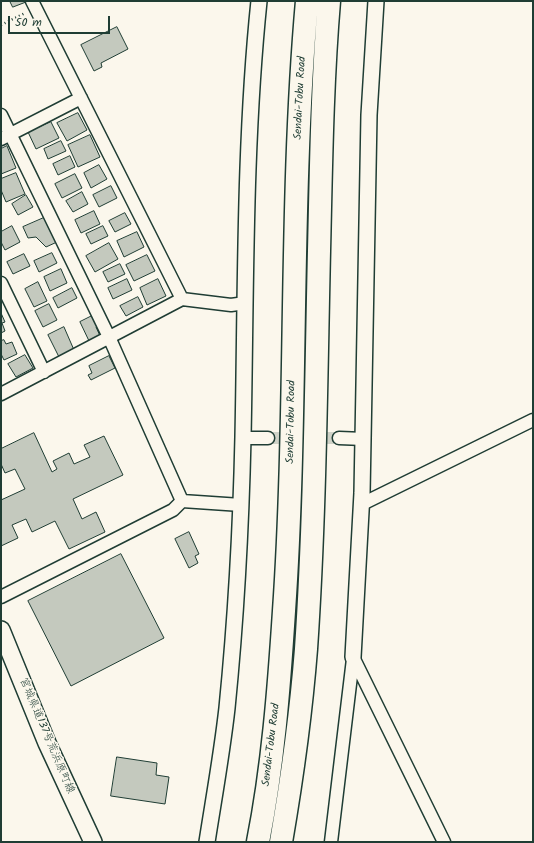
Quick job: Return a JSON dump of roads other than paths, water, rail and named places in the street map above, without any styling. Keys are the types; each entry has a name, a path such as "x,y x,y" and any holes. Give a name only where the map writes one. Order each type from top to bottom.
{"highway":[{"name":"Sendai-Tobu Road","path":"258,842 275,726 282,648 289,536 298,151 307,1"},
{"name":"Sendai-Tobu Road","path":"281,842 298,732 307,634 312,533 322,151 326,38 329,1"}],"main road":[{"name":"宮城県道137号荒浜原町線","path":"1,630 46,743 93,842"}],"street":[{"path":"207,842 218,777 227,708 241,505 248,164 253,60 259,1"},
{"path":"331,842 353,657 362,504 369,115 376,1"},
{"path":"34,4 182,299"},
{"path":"6,136 81,98"},
{"path":"1,115 6,136 109,337 182,501"},
{"path":"1,283 44,372"},
{"path":"1,394 182,299 231,305 245,304"},
{"path":"362,504 533,420"},
{"path":"243,438 268,438"},
{"path":"339,438 364,439"},
{"path":"1,597 173,510 182,501 241,505"},
{"path":"353,657 444,842"}],"tunnel":[{"path":"268,438 339,438"}]}
